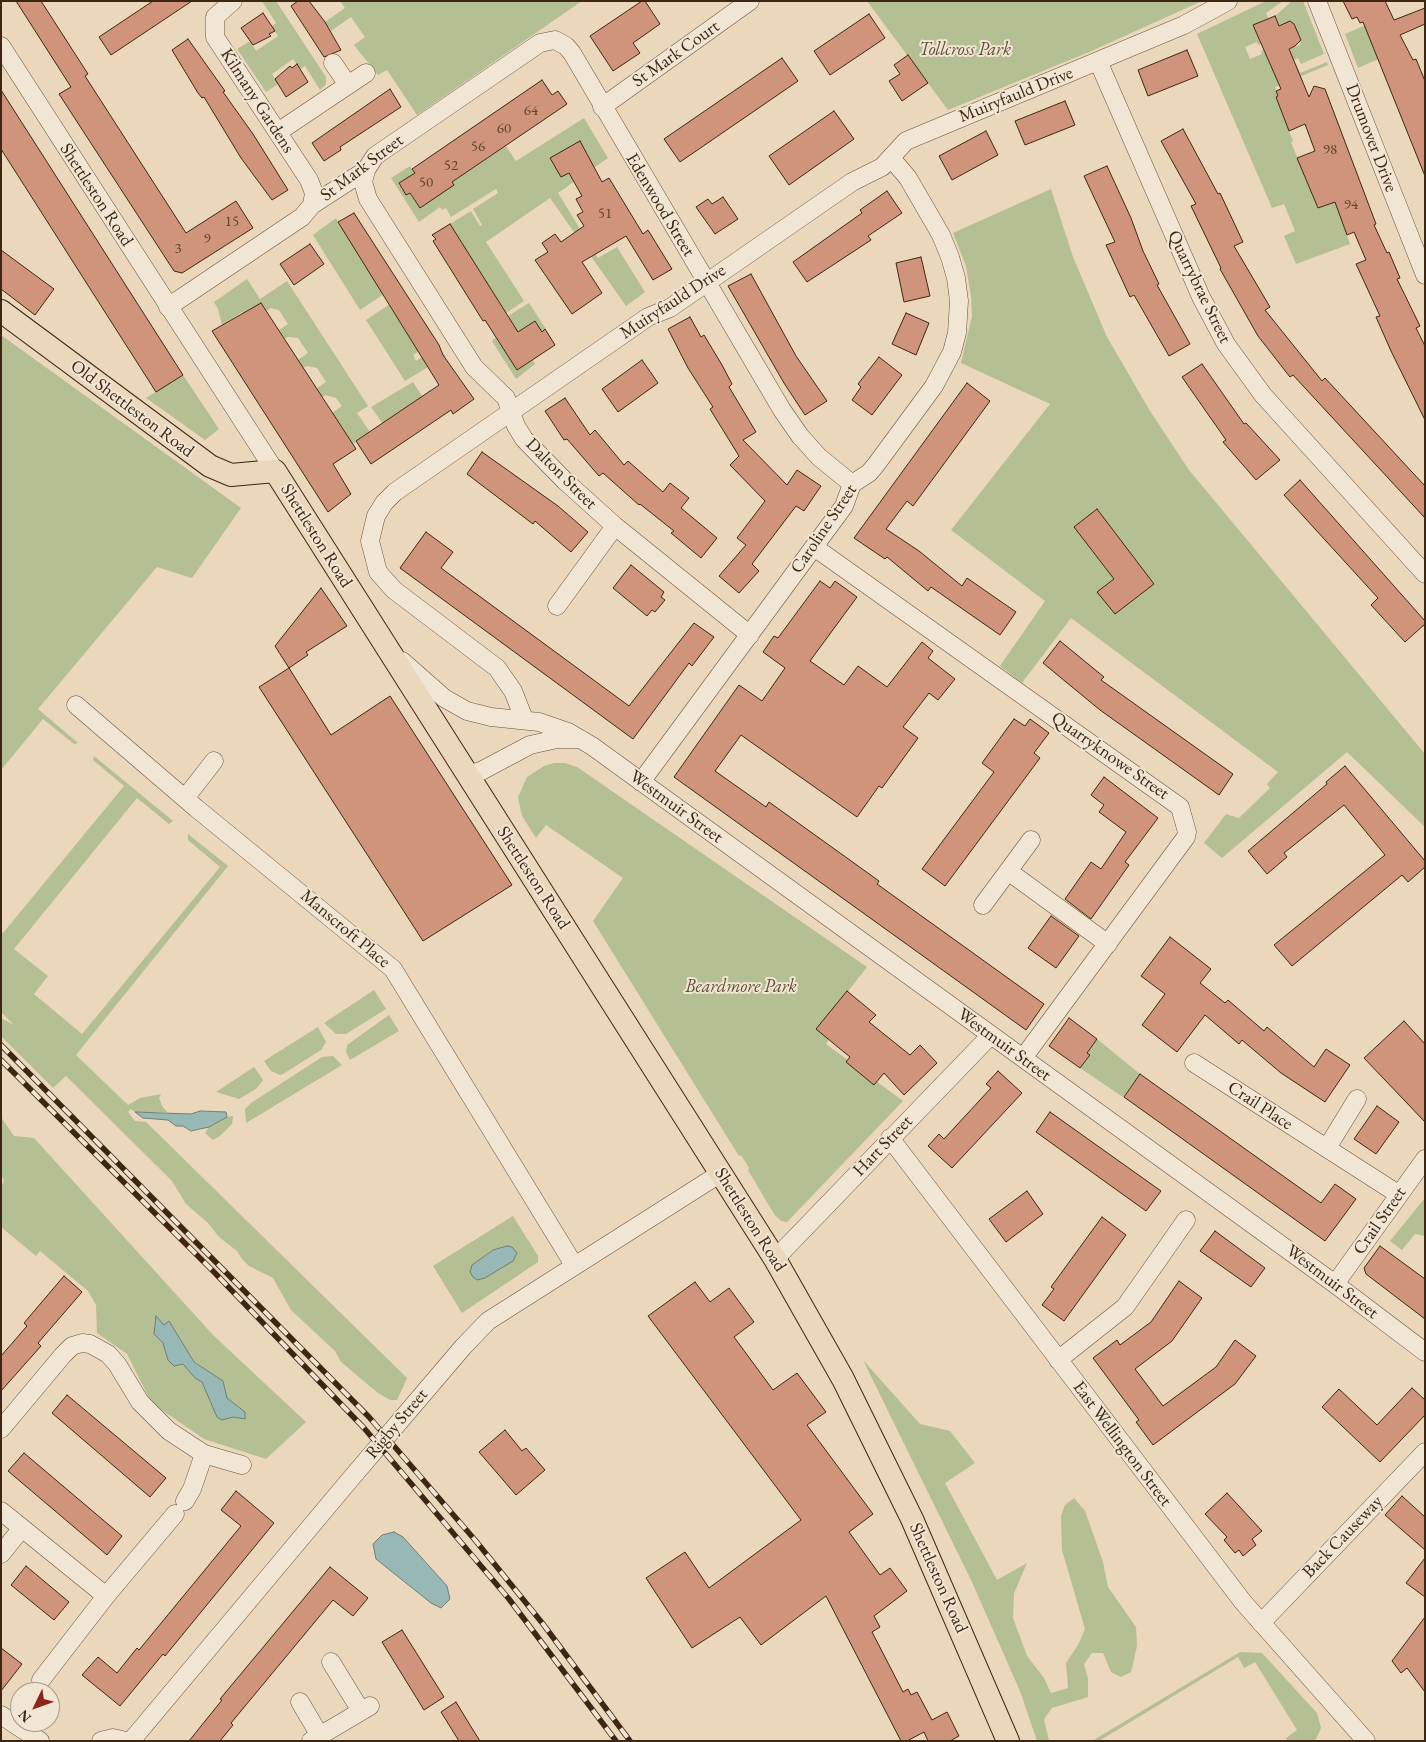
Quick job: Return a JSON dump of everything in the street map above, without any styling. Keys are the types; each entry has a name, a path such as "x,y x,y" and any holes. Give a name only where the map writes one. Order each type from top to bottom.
{"main road":[{"name":"Old Shettleston Road","path":"1,311 210,466 231,475 275,471"},
{"name":"Shettleston Road","path":"275,471 775,1259 843,1379 908,1511 1008,1741"}],"street":[{"name":"Kilmany Gardens","path":"233,1 215,17 215,37 309,180 314,193 312,205"},
{"name":"St Mark Court","path":"602,107 750,1"},
{"name":"Muiryfauld Drive","path":"524,719 514,691 497,668 384,582 374,563 370,542 376,516 384,503 395,492 648,317 664,311 688,296 705,282 852,182 882,167 906,141 1184,25 1228,1"},
{"name":"Drumover Drive","path":"1317,1 1425,275"},
{"name":"St Mark Street","path":"168,308 302,217 312,205 366,170 375,156 540,43 549,40 560,42"},
{"name":"Edenwood Street","path":"560,42 572,53 705,282 800,436 819,457 852,484"},
{"name":"Shettleston Road","path":"4,55 275,471"},
{"name":"Quarrybrae Street","path":"1098,61 1201,297 1226,344 1263,395 1425,574"},
{"path":"333,62 348,85"},
{"path":"278,132 366,74"},
{"name":"Caroline Street","path":"641,782 844,506 852,484 869,473 875,466 934,386 952,352 959,318 956,278 950,257 941,235 908,178 891,158"},
{"name":"Dalton Street","path":"366,170 364,182 368,200 474,367 502,393 512,412 516,426 524,439 615,526 750,635"},
{"path":"557,606 615,526"},
{"name":"Quarryknowe Street","path":"814,547 1180,807 1187,832 1186,837 1023,1058"},
{"name":"Westmuir Street","path":"385,645 417,675 455,706 481,715 524,719 556,727 582,740 1336,1284 1425,1352"},
{"name":"Manscroft Place","path":"76,706 186,797 196,808 392,969 574,1266"},
{"path":"467,775 481,771 530,745 544,741 582,740"},
{"path":"186,797 214,761"},
{"path":"983,905 1031,840"},
{"path":"1008,871 1108,944"},
{"name":"Hart Street","path":"775,1259 991,1035"},
{"name":"Crail Place","path":"1194,1063 1398,1194"},
{"path":"1327,1148 1357,1099"},
{"name":"East Wellington Street","path":"890,1138 1261,1623 1366,1741"},
{"name":"Crail Street","path":"1336,1284 1398,1194 1425,1159"},
{"name":"Rigby Street","path":"131,1741 474,1334 500,1312 721,1173"},
{"path":"1058,1360 1125,1307 1186,1220"},
{"path":"1,1429 63,1355 72,1346 82,1342 90,1344 108,1354 117,1364 140,1402 169,1431 204,1454 242,1465"},
{"name":"Back Causeway","path":"1261,1623 1425,1452"},
{"path":"41,1680 106,1596 180,1508 192,1489 204,1454"},
{"path":"1,1511 106,1596"},
{"path":"1,1554 22,1528"},
{"path":"300,1702 316,1738 365,1709 331,1662"},
{"path":"1,1715 40,1741"},
{"path":"102,1741 113,1738 126,1741"}],"green space":[{"path":"262,1 276,1 326,77 326,84 320,90 305,66 300,69 293,59 272,74 278,84 266,92 237,49 250,41 256,51 278,36 272,26 276,23"},
{"path":"340,1 582,1 417,115 387,70 378,75 354,45 365,37 351,17 331,31 325,22 345,8"},
{"name":"Tollcross Park","path":"867,1 1202,1 1089,52 948,110"},
{"path":"1266,1 1283,1 1266,13 1268,18 1254,25 1261,44 1258,45 1257,42 1245,47 1250,59 1262,54 1261,51 1264,50 1287,68 1296,64 1300,73 1327,62 1328,65 1275,87 1278,96 1276,97 1293,141 1291,142 1318,208 1335,202 1350,244 1296,264 1284,236 1295,231 1284,204 1272,208 1197,34"},
{"path":"1292,1 1303,1 1324,54 1301,64 1298,58 1294,60 1289,49 1300,45 1301,40 1299,34 1295,34 1294,24 1290,21 1279,26 1275,16"},
{"path":"1386,3 1402,38 1391,43 1395,51 1406,47 1358,68 1345,34 1375,21"},
{"path":"584,118 608,158 558,193 598,258 617,247 645,292 626,306 550,198 486,242 524,301 506,313 450,224 471,211 480,226 482,225 473,209 498,193 496,189 451,217 446,208 442,210 440,207 419,222 391,178 410,166 415,173 399,184 406,195 409,193 420,208 452,182 506,146 516,161"},
{"path":"1051,189 1073,257 1107,337 1150,411 1189,470 1425,754 1425,827 1347,752 1222,858 1204,843 1226,814 1239,818 1270,788 1267,784 1278,772 1071,618 1022,683 1000,666 1045,601 951,530 1050,404 961,363 972,316 971,296 966,266 953,233"},
{"path":"336,218 361,258 390,290 360,310 313,235"},
{"path":"247,279 260,299 287,281 368,406 357,413 370,432 353,444 332,413 342,406 336,398 325,395 322,398 316,389 326,382 317,368 307,366 303,368 298,360 308,353 298,338 288,337 284,339 279,330 288,324 279,310 271,308 266,311 267,362 242,312 222,325 214,302"},
{"path":"396,300 398,302 390,307 407,333 425,322 428,327 418,352 413,355 416,361 422,357 427,365 444,354 446,356 405,381 366,320"},
{"path":"529,303 546,329 542,332 535,321 500,343 517,370 533,360 535,364 516,379 492,341 496,337 490,327"},
{"path":"1,335 241,508 192,578 157,567 38,709 78,743 74,744 43,719 1,770"},
{"path":"183,375 219,429 205,440 146,398"},
{"path":"413,382 422,396 383,424 371,407"},
{"path":"94,756 173,821 169,824 137,798 14,949 48,976 34,994 82,1034 220,867 188,840 188,834 228,866 76,1055 128,1105 140,1098 161,1094 159,1098 167,1112 135,1112 131,1109 128,1112 135,1121 146,1122 407,1378 397,1400 390,1400 378,1393 341,1362 335,1351 291,1310 273,1278 249,1266 237,1251 219,1237 208,1223 186,1204 172,1181 66,1076 53,1088 1,1036 1,1018 14,1025 1,1012 1,931 3,933 124,786 93,760"},
{"name":"Beardmore Park","path":"554,763 565,763 577,767 867,967 818,1030 829,1039 826,1044 903,1101 787,1222 781,1221 774,1214 741,1155 739,1156 593,921 623,878 546,825 536,838 522,816 518,797 527,777 544,766"},
{"path":"374,990 386,1009 346,1034 336,1034 324,1023"},
{"path":"389,1015 399,1031 350,1060 346,1052 347,1045"},
{"path":"318,1027 326,1042 321,1050 283,1074 280,1075 271,1071 264,1061"},
{"path":"1097,1039 1140,1074 1123,1097 1080,1068 1089,1056 1087,1053"},
{"path":"333,1056 342,1065 246,1123 245,1109 251,1103 322,1057"},
{"path":"254,1067 263,1080 256,1089 239,1099 216,1092"},
{"path":"233,1116 232,1124 220,1136 213,1140 205,1133 209,1127 227,1117"},
{"path":"1,1117 14,1136 34,1138 213,1335 306,1422 266,1459 204,1439 156,1406 148,1396 127,1354 97,1333 96,1305 88,1291 40,1251 36,1256 1,1227 1,1187 4,1181 1,1173"},
{"path":"1425,1198 1425,1236 1415,1234 1402,1250 1390,1241"},
{"path":"513,1216 538,1256 538,1262 462,1313 433,1266"},
{"path":"863,1360 920,1424 950,1431 975,1463 945,1483 997,1580 1027,1563 1014,1593 1013,1618 1027,1656 1044,1678 1051,1693 1068,1688 1066,1663 1078,1645 1085,1629 1062,1550 1061,1516 1065,1505 1074,1498 1085,1511 1103,1562 1108,1587 1136,1627 1137,1646 1131,1672 1121,1677 1111,1672 1103,1653 1092,1653 1084,1664 1088,1679 1088,1697 1052,1708 1044,1719 1049,1741 1037,1741 1020,1691 971,1580"},
{"path":"1240,1652 1262,1653 1317,1713 1321,1728 1315,1741 1288,1741 1286,1738 1297,1730 1255,1662 1244,1668 1238,1657 1099,1741 1092,1741"}],"water":[{"path":"200,1111 226,1112 227,1117 209,1127 191,1131 183,1126 176,1126 168,1120 143,1118 135,1112 191,1114"},
{"path":"507,1246 512,1247 517,1253 513,1261 485,1278 477,1280 473,1277 470,1272 472,1265 493,1250"},
{"path":"156,1316 164,1325 169,1321 194,1362 223,1381 227,1398 245,1412 245,1419 233,1417 222,1420 217,1417 202,1382 195,1378 183,1364 174,1366 168,1360 163,1343 154,1334"},
{"path":"394,1532 403,1537 447,1586 450,1599 441,1608 431,1603 376,1559 373,1544 382,1535"}],"building":[{"path":"16,1 41,1 88,74 85,76 186,233 236,201 253,228 182,273 174,271 59,94 71,87"},
{"path":"153,1 192,1 111,55 99,37"},
{"path":"298,1 309,1 325,22 341,50 324,57 291,6"},
{"path":"642,1 645,1 660,24 633,43 640,53 613,71 590,36"},
{"path":"1343,1 1385,1 1394,20 1425,8 1425,24 1400,35 1413,60 1416,59 1425,81 1425,176 1363,22 1360,23 1357,17 1352,19"},
{"path":"263,13 275,31 269,34 271,36 253,45 241,28"},
{"path":"869,14 885,38 830,75 814,51"},
{"path":"1275,16 1279,26 1290,21 1294,24 1301,40 1289,49 1309,97 1314,86 1325,89 1376,224 1374,225 1387,253 1389,252 1400,278 1397,279 1420,326 1416,328 1425,346 1425,420 1376,317 1380,316 1356,264 1366,260 1354,232 1347,235 1335,202 1318,208 1297,158 1315,151 1305,124 1289,131 1276,97 1278,96 1276,91 1281,89 1253,25"},
{"path":"188,39 225,91 223,92 253,134 288,190 272,200 241,158 204,97 202,98 198,93 172,50"},
{"path":"1187,50 1198,76 1148,96 1138,70"},
{"path":"908,55 928,83 902,101 889,81 900,74 894,65"},
{"path":"782,58 798,81 680,162 664,139"},
{"path":"297,64 308,82 286,97 275,79 290,66 292,68"},
{"path":"542,80 552,95 558,91 567,104 452,182 454,185 420,208 410,193 406,195 399,183 415,173 412,169"},
{"path":"390,89 401,107 340,147 341,150 324,161 312,143"},
{"path":"1,90 183,375 156,392 1,149"},
{"path":"1065,101 1075,125 1025,145 1015,121"},
{"path":"834,111 854,139 789,185 769,156"},
{"path":"1183,129 1218,194 1220,193 1243,242 1234,246 1270,307 1265,310 1322,381 1325,378 1425,486 1425,518 1293,375 1290,377 1258,336 1220,269 1191,206 1196,204 1161,141"},
{"path":"986,131 998,155 952,180 939,156"},
{"path":"580,141 602,182 609,178 643,234 648,230 672,269 653,280 626,236 582,262 602,293 572,314 535,260 548,252 542,243 555,234 561,242 584,226 577,215 583,212 576,199 582,196 569,173 561,177 550,158"},
{"path":"1107,166 1159,284 1157,285 1190,344 1169,356 1134,295 1130,297 1106,245 1115,242 1084,176"},
{"path":"887,191 902,213 868,236 871,240 807,282 793,262 862,213 860,210"},
{"path":"723,197 738,219 715,234 696,207 708,199 712,204"},
{"path":"354,213 439,345 443,355 474,399 453,414 451,410 371,464 356,441 439,385 338,222"},
{"path":"450,224 518,332 535,321 542,332 545,329 555,345 517,370 485,320 483,321 433,241 436,239 432,235"},
{"path":"310,244 324,264 294,285 280,264"},
{"path":"1,250 54,289 35,315 1,289"},
{"path":"921,257 930,296 904,302 896,263"},
{"path":"751,274 796,356 827,401 805,415 784,383 728,286"},
{"path":"261,303 356,449 333,464 351,494 328,512 212,331"},
{"path":"906,313 929,323 916,355 892,344"},
{"path":"690,317 701,337 704,335 722,365 732,384 729,387 756,432 743,440 787,485 797,470 821,486 804,511 796,506 752,564 759,571 739,593 719,576 746,545 737,538 765,501 730,465 739,456 710,409 713,407 688,368 668,329"},
{"path":"879,357 902,375 872,415 852,400 861,387 858,384"},
{"path":"642,360 658,383 618,412 602,389"},
{"path":"1202,364 1244,424 1246,423 1280,460 1256,480 1223,442 1226,440 1182,377"},
{"path":"967,383 990,401 913,506 907,501 886,529 919,551 962,586 967,578 1016,612 1000,635 931,587 928,591 887,557 885,559 854,538"},
{"path":"565,398 590,435 595,430 624,465 628,461 663,492 670,483 689,498 681,508 717,538 701,558 671,533 674,531 639,505 603,473 599,476 567,439 564,440 545,411"},
{"path":"482,452 558,506 588,532 571,552 535,521 533,524 467,474"},
{"path":"1300,480 1425,621 1425,624 1405,642 1371,605 1378,598 1284,495"},
{"path":"1097,509 1154,584 1115,614 1097,592 1114,579 1074,527"},
{"path":"426,532 453,552 441,568 629,706 694,623 714,637 692,666 689,663 633,739 400,568"},
{"path":"631,565 664,592 661,597 665,600 655,612 652,610 647,616 613,588"},
{"path":"820,581 830,588 835,581 857,597 810,661 844,685 858,666 887,687 922,642 933,651 928,658 955,679 938,700 929,693 903,727 918,738 882,788 879,786 857,817 741,735 715,771 766,807 769,802 879,881 877,884 1044,1004 1026,1030 674,777 739,685 762,701 785,668 763,652 774,636 778,638"},
{"path":"321,588 347,626 306,652 308,655 289,668 275,646"},
{"path":"1060,641 1104,677 1101,680 1233,774 1219,795 1100,710 1043,663"},
{"path":"289,668 331,735 390,696 512,885 423,941 259,687"},
{"path":"1014,719 1025,726 1030,719 1049,733 1034,753 1040,758 945,886 922,869 994,772 982,763"},
{"path":"1345,766 1425,861 1425,867 1408,882 1402,875 1292,966 1274,945 1385,855 1344,805 1284,853 1287,857 1267,874 1248,851 1327,784 1326,782"},
{"path":"1104,777 1158,818 1125,862 1129,865 1091,919 1065,899 1091,862 1101,869 1126,832 1099,812 1104,805 1091,795"},
{"path":"1051,916 1079,936 1056,968 1028,948"},
{"path":"1170,937 1211,969 1200,983 1225,1003 1228,1000 1264,1031 1267,1027 1314,1067 1326,1049 1350,1065 1325,1102 1281,1073 1242,1040 1239,1044 1205,1015 1177,1052 1142,1025 1165,994 1141,976"},
{"path":"847,991 876,1015 869,1022 910,1055 920,1045 937,1063 904,1095 884,1073 874,1085 846,1062 850,1057 816,1029"},
{"path":"1069,1018 1097,1039 1087,1053 1090,1055 1080,1068 1049,1046"},
{"path":"1404,1021 1425,1044 1425,1122 1364,1058"},
{"path":"998,1071 1022,1093 952,1168 928,1146 939,1134 944,1139 991,1088 986,1084"},
{"path":"1140,1074 1321,1203 1335,1184 1356,1199 1325,1241 1124,1097"},
{"path":"1377,1106 1399,1122 1376,1154 1354,1139"},
{"path":"1050,1112 1161,1191 1146,1211 1036,1132"},
{"path":"1027,1191 1043,1214 1006,1242 989,1219"},
{"path":"1102,1217 1126,1235 1064,1321 1042,1305 1054,1289 1051,1287"},
{"path":"1215,1231 1265,1268 1251,1287 1200,1251"},
{"path":"1380,1246 1425,1279 1425,1319 1366,1274 1364,1268"},
{"path":"64,1276 82,1292 38,1343 41,1346 1,1391 1,1356 27,1326 24,1323"},
{"path":"1179,1281 1202,1298 1172,1341 1135,1369 1163,1406 1216,1367 1235,1340 1256,1356 1235,1384 1153,1445 1136,1422 1139,1420 1093,1358 1117,1340 1120,1345 1151,1322"},
{"path":"695,1282 710,1302 729,1288 754,1322 734,1337 773,1390 797,1373 826,1412 807,1425 873,1514 849,1532 880,1575 890,1568 907,1591 874,1616 880,1627 872,1632 903,1692 908,1689 911,1695 917,1692 932,1720 947,1712 959,1736 950,1741 928,1741 924,1732 907,1741 901,1741 826,1596 761,1645 740,1617 692,1648 646,1578 685,1552 709,1588 801,1520 648,1316"},
{"path":"1412,1388 1425,1400 1425,1415 1380,1462 1322,1407 1339,1389 1377,1425"},
{"path":"67,1395 166,1478 150,1497 52,1413"},
{"path":"505,1430 522,1451 526,1448 545,1470 516,1495 479,1452"},
{"path":"24,1453 122,1536 107,1555 8,1471"},
{"path":"236,1491 274,1523 165,1656 163,1654 120,1706 82,1675 98,1657 117,1673 137,1648 139,1650 241,1526 221,1510"},
{"path":"1227,1493 1262,1531 1252,1539 1256,1545 1243,1556 1239,1550 1235,1553 1224,1540 1227,1537 1205,1514"},
{"path":"1402,1496 1425,1517 1425,1550 1385,1515"},
{"path":"1425,1558 1425,1597 1406,1583"},
{"path":"26,1566 69,1602 54,1620 11,1585"},
{"path":"330,1567 368,1598 353,1616 333,1600 231,1723 233,1725 220,1741 189,1741 222,1700 220,1699"},
{"path":"1425,1617 1425,1692 1407,1668 1401,1673 1392,1661"},
{"path":"402,1630 444,1697 424,1710 382,1642"},
{"path":"1,1648 22,1664 1,1691"},
{"path":"456,1702 480,1741 459,1741 441,1712"}],"railway":[{"path":"1,1045 369,1417 475,1540 543,1624 630,1741"},
{"path":"1,1060 213,1271 364,1428 509,1599 616,1741"}]}
